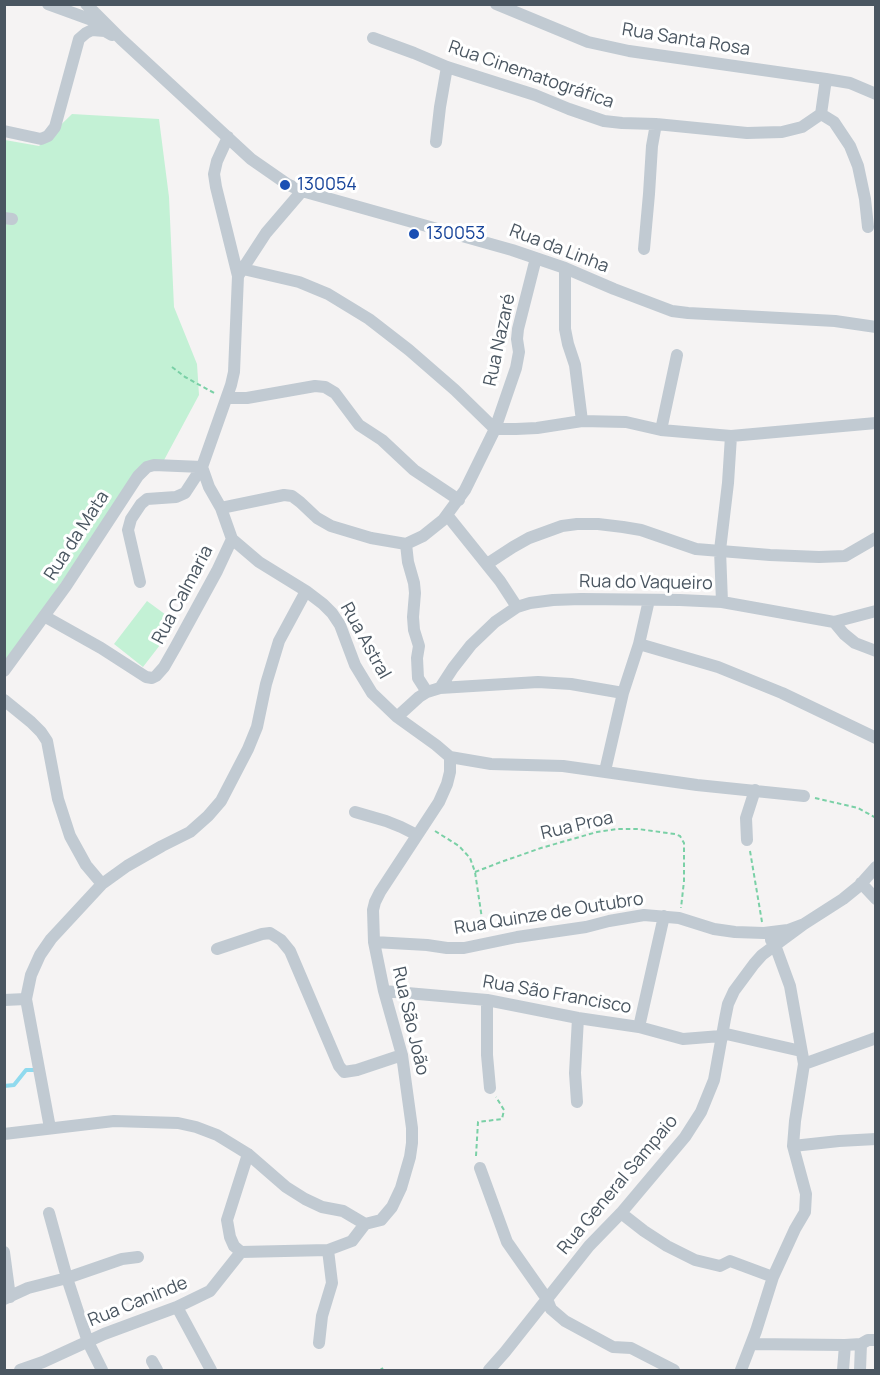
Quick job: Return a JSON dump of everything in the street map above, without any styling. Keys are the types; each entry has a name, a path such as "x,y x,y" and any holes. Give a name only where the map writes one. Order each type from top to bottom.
{"street":[{"path":"48,4 106,25"},
{"name":"Rua da Linha","path":"86,4 258,164 287,184 303,191 484,241 565,268 614,290 672,311 835,321 876,327"},
{"name":"Rua Santa Rosa","path":"496,4 588,42 629,51 850,83 876,94"},
{"path":"4,131 41,139 48,136 52,132 80,39 92,30 100,30 121,39"},
{"name":"Rua Cinematográfica","path":"373,38 447,67 535,95 569,110 604,121 747,133 782,132 802,127 821,114"},
{"path":"436,142 447,67"},
{"path":"826,79 821,114 834,122 850,146 858,166 868,227"},
{"path":"644,249 652,146 656,124"},
{"path":"140,582 128,530 131,519 141,504 147,500 185,493 202,466 234,372 240,272 214,174 216,161 228,137"},
{"path":"240,272 266,233 303,191"},
{"name":"Rua Nazaré","path":"406,544 423,536 447,515 459,500 495,429 516,368 519,352 518,329 536,258"},
{"path":"565,268 565,330 575,365 582,421"},
{"path":"240,272 299,282 328,294 369,319 410,350 495,429 537,428 582,421 626,422 661,430 731,436 876,423"},
{"path":"661,430 677,355"},
{"path":"227,398 247,398 315,386 325,387 335,393 358,424 382,440 414,470 459,500"},
{"path":"722,602 720,550 731,436"},
{"name":"Rua da Mata","path":"4,671 66,586 142,472 154,465 202,466"},
{"name":"Rua Astral","path":"202,466 232,539 259,562 323,604 332,613 339,626 363,681 397,717 450,757 491,764 563,766 698,785 804,796"},
{"path":"220,508 284,495 292,496 317,518 331,526 371,538 406,544 415,593 413,617 418,646 418,678 427,692"},
{"path":"447,515 487,564 517,607"},
{"path":"487,564 529,538 562,526 577,524 597,524 640,530 696,549 770,555 845,556 876,538"},
{"name":"Rua Calmaria","path":"44,616 146,677 152,678 164,667 232,539"},
{"path":"50,1128 26,999 31,975 40,955 51,939 102,884 135,861 190,832 221,801 257,727 266,684 279,641 306,591"},
{"name":"Rua do Vaqueiro","path":"440,688 471,645 495,622 517,607 530,603 553,600 722,602 834,622"},
{"path":"605,771 623,693 639,644 649,600"},
{"path":"876,611 834,622 855,643 876,651"},
{"path":"639,644 718,667 782,693 876,738"},
{"path":"397,717 412,702 427,692 440,688 538,682 571,684 623,693"},
{"path":"4,700 41,732 47,741 58,799 70,836 86,865 102,884"},
{"name":"Rua São João","path":"328,1250 352,1240 365,1224 381,1220 393,1207 410,1156 412,1128 402,1055 384,991 374,942 373,909 375,902 439,802 450,772 450,757"},
{"path":"747,840 746,818 755,790"},
{"path":"355,812 393,824 417,835"},
{"name":"Rua General Sampaio","path":"489,1371 589,1246 621,1213 685,1137 701,1112 714,1080 722,1034 734,991 754,964 762,955 804,924 843,899 876,867"},
{"path":"861,883 876,899"},
{"name":"Rua Quinze de Outubro","path":"374,942 464,948 644,915 679,918 714,929 764,933"},
{"path":"639,1027 664,916"},
{"name":"Rua General Sampaio","path":"764,933 788,930 804,924"},
{"path":"217,949 262,934 270,933 281,940 290,951 339,1066 344,1072 402,1055"},
{"path":"741,1371 773,1277 805,1212 806,1194 793,1146 804,1064 790,986 776,945 764,933"},
{"name":"Rua São Francisco","path":"384,991 487,1000 578,1018 639,1027 683,1040 722,1034 801,1051"},
{"path":"4,1000 26,999"},
{"path":"487,1000 487,1055 490,1088"},
{"path":"577,1102 575,1074 578,1018"},
{"path":"804,1064 876,1038"},
{"path":"4,1134 114,1121 178,1123 196,1127 217,1135 248,1154 286,1187 305,1199 322,1207 344,1211 365,1224"},
{"path":"793,1146 876,1139"},
{"path":"248,1154 227,1220 230,1237 234,1246 241,1252 328,1250 332,1283 322,1316 319,1343"},
{"path":"480,1168 507,1242 547,1299 551,1309 565,1321 613,1347 631,1348 674,1371"},
{"path":"49,1213 88,1342 102,1371"},
{"path":"621,1213 656,1240 695,1260 720,1266 730,1261 773,1277"},
{"path":"4,1252 8,1298 28,1288 67,1278 122,1259 138,1257"},
{"name":"Rua Caninde","path":"20,1371 104,1334 210,1292 241,1252"},
{"path":"177,1307 211,1371"},
{"path":"751,1344 845,1345 876,1340"},
{"path":"860,1371 861,1344"},
{"path":"843,1371 845,1345"}],"path":[{"path":"172,367 212,393 227,398"},
{"path":"804,796 858,808 876,818"},
{"path":"425,825 459,846 470,858 475,872 486,944"},
{"name":"Rua Proa","path":"475,872 597,832 638,829 675,834 680,836 684,843 684,881 679,918"},
{"path":"747,840 764,933"},
{"path":"480,1168 476,1156 478,1122 502,1119 504,1110 490,1088"},
{"path":"380,1371 383,1368"}],"green space":[{"path":"72,114 159,119 169,197 174,307 197,364 199,395 163,462 143,463 5,665 5,140 39,146"},
{"path":"147,601 177,623 143,667 114,644"}],"waterway":[{"path":"4,1086 14,1085 26,1070 35,1070"}],"place":[{"name":"130054","path":"285,185"},
{"name":"130053","path":"414,234"}]}
